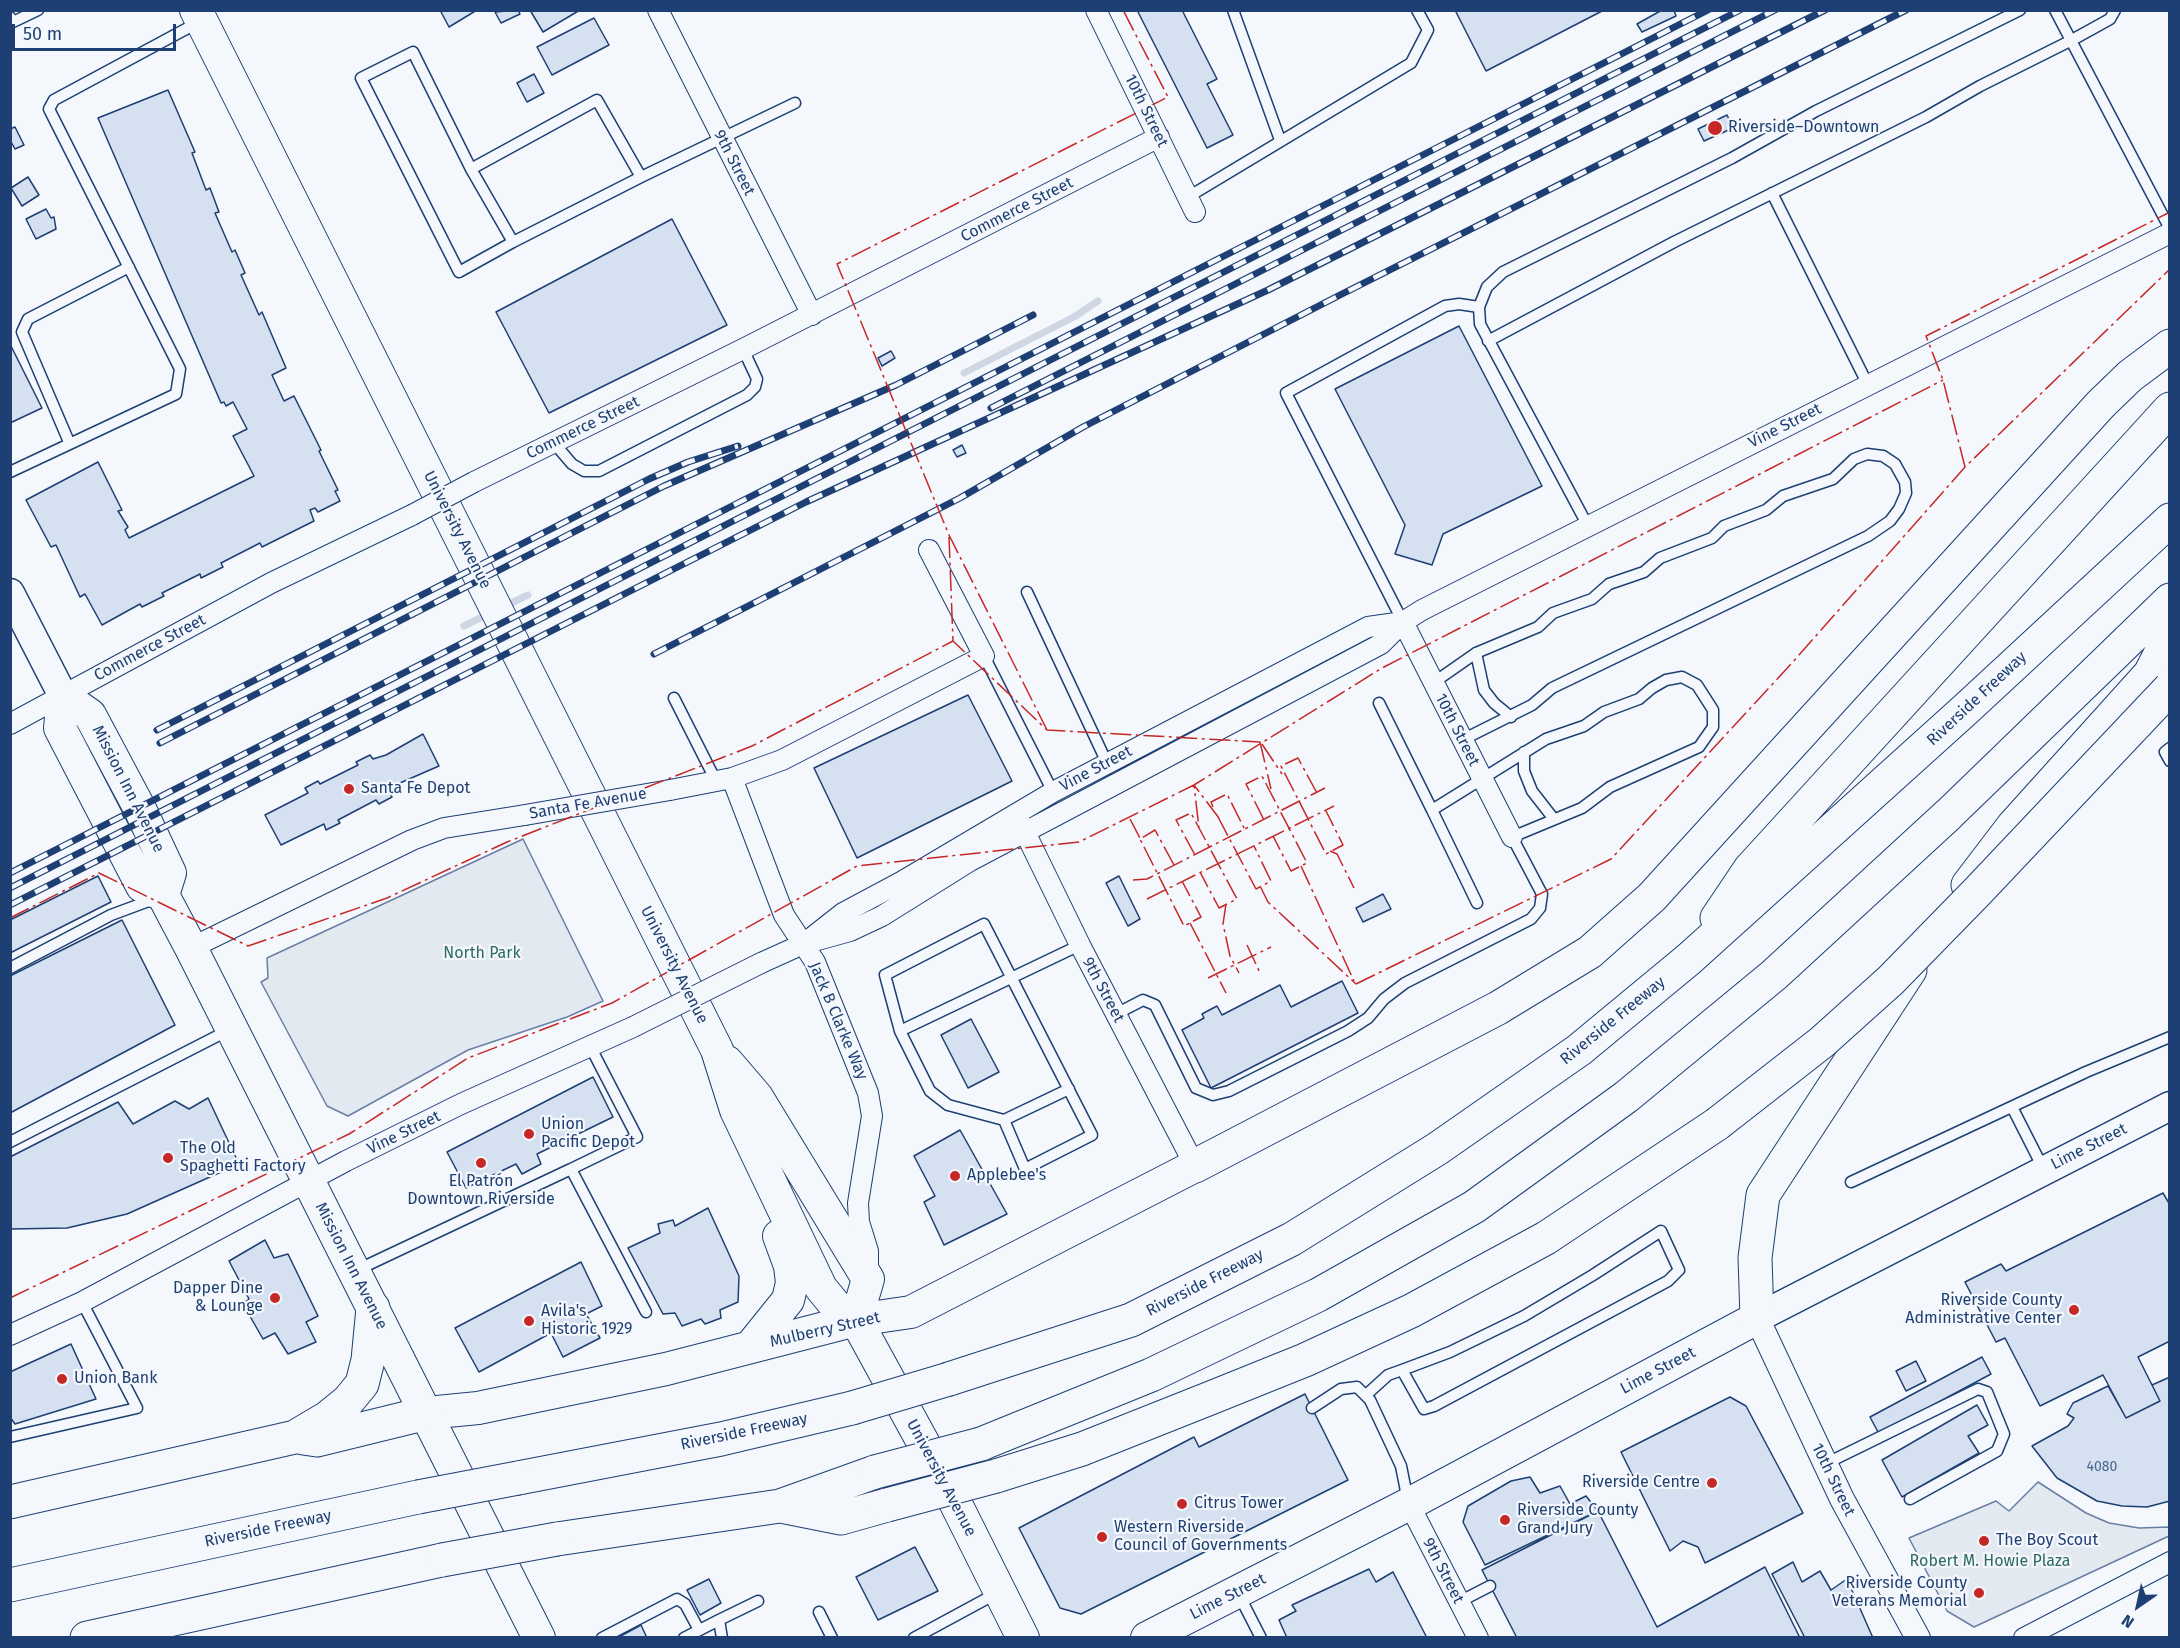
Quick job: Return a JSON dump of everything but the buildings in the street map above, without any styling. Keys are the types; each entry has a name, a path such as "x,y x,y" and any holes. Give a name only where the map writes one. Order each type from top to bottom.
{"highway":[{"path":"1195,1166 1489,1013 1590,952 1652,897 2101,404 2130,376 2169,346"},
{"path":"1689,960 1750,869 2169,409"},
{"name":"Riverside Freeway","path":"10,1585 418,1497 721,1439 852,1408 950,1379 1131,1320 1292,1239 1437,1149 1579,1050 1689,960 1966,709 2169,520"},
{"path":"87,1638 442,1560 557,1539 780,1506 875,1472 981,1444 1151,1375 1318,1295 1474,1207 1626,1097 1774,975 1949,814 2169,600"},
{"path":"1757,1318 1755,1258 1763,1195 1970,882 2013,826 2150,674 2169,636"},
{"path":"780,1506 841,1518 996,1476 1082,1449 1305,1360 1411,1311 1546,1238 1717,1124 1822,1042 1891,980 1994,875 2169,688"},
{"path":"10,1502 295,1437 327,1418 348,1401 362,1384 368,1360 373,1308"},
{"path":"295,1437 317,1440 428,1413"}],"main road":[{"name":"University Avenue","path":"199,16 717,1050 736,1110 821,1288 835,1305 856,1320 948,1488 1023,1638"},
{"path":"10,593 63,696"},
{"name":"Mission Inn Avenue","path":"63,696 60,728 142,886 163,895 191,948 428,1413 539,1638"},
{"name":"University Avenue","path":"717,1050 757,1097 868,1279"},
{"name":"Lime Street","path":"1147,1638 1408,1504 1757,1318 2169,1106"},
{"name":"Mulberry Street","path":"428,1413 478,1408 666,1370 856,1320 911,1312 1195,1166"},
{"path":"751,1346 788,1300 792,1283 790,1266 770,1210 774,1189"},
{"path":"856,1320 868,1279"}],"street":[{"name":"9th Street","path":"658,10 812,315"},
{"name":"10th Street","path":"1096,10 1192,204"},
{"name":"Commerce Street","path":"10,724 110,668 261,589 812,315 1159,137"},
{"name":"Vine Street","path":"10,1335 82,1302 461,1104 591,1048 803,944 850,931 882,916 970,861 1025,834 1381,644 1402,622 1422,610 1589,528 2169,231"},
{"path":"929,550 984,656"},
{"name":"10th Street","path":"1402,622 1512,837"},
{"name":"Vine Street","path":"803,944 843,913 901,882 1015,812 1368,627 1402,622"},
{"name":"Santa Fe Avenue","path":"191,948 412,840 444,828 724,780 782,760 984,656"},
{"name":"Jack B Clarke Way","path":"724,780 784,915 815,962 868,1093 872,1116 858,1203 859,1222 868,1251 868,1279"},
{"name":"9th Street","path":"1015,812 1080,945 1195,1166"},
{"name":"10th Street","path":"1757,1318 1825,1464 1917,1638"},
{"name":"9th Street","path":"1408,1504 1478,1638"},
{"path":"2024,1638 2169,1562"}],"lane":[{"path":"10,17 13,22 38,10"},
{"path":"1233,10 1280,140"},
{"path":"1192,204 1280,140 1411,63 1428,30 1417,10"},
{"path":"1589,528 1480,324 1479,307 1487,287 1503,272 1732,158 1816,111 2020,10"},
{"path":"2055,10 2169,231"},
{"path":"1488,341 2072,40 2110,19 2115,10"},
{"path":"10,472 69,442 176,394 180,369 49,109 54,100 199,16"},
{"path":"513,243 471,169 413,52 362,78 459,272 641,177 795,103"},
{"path":"471,169 597,100 641,177"},
{"path":"1772,193 1868,385"},
{"path":"69,442 22,332 28,319 129,267"},
{"path":"1402,622 1286,393 1444,306 1459,304 1479,307"},
{"path":"554,443 572,464 584,471 599,471 747,395 755,387 757,379 743,349"},
{"path":"1433,683 1476,653 1538,627 1553,613 1592,598 1609,584 1644,572 1660,558 1712,538 1724,526 1766,510 1783,496 1833,479 1854,459 1867,454 1883,456 1895,464 1905,482 1906,493 1899,509 1890,521 1868,536 1552,688 1532,705 1462,740"},
{"path":"1027,592 1107,763"},
{"path":"1476,653 1484,690 1494,703 1511,717"},
{"path":"984,656 1053,792"},
{"path":"1116,1014 1143,1000 1155,1005 1196,1088 1213,1095 1229,1091 1348,1031 1368,1018 1384,999 1405,983 1531,919 1540,908 1542,894 1512,837 1553,818 1582,808 1610,787 1700,747 1713,727 1713,710 1697,685 1682,677 1666,680 1639,699 1604,712 1584,726 1546,739 1432,810"},
{"name":"Jack B Clarke Way","path":"674,698 724,780"},
{"path":"1378,703 1477,903"},
{"path":"2169,748 2165,752 2169,761"},
{"path":"1524,752 1524,771 1532,791 1553,818"},
{"path":"10,968 111,915 163,895"},
{"path":"1004,1120 1025,1169 1092,1135 1069,1089 984,924 885,975 900,1031 930,1091 948,1105 1004,1120 1069,1089"},
{"path":"900,1031 1080,945"},
{"path":"10,1142 231,1030"},
{"path":"1851,1182 2169,1037"},
{"path":"354,1271 637,1137 591,1048"},
{"path":"2012,1107 2044,1170"},
{"path":"571,1169 646,1312"},
{"path":"1366,1395 1388,1375 1450,1352 1524,1316 1593,1275 1660,1231 1679,1270 1668,1281 1424,1409 1402,1370"},
{"path":"10,1437 136,1408 82,1302"},
{"path":"1312,1408 1341,1389 1357,1387 1366,1395 1401,1466 1408,1504"},
{"path":"1825,1464 1978,1389 1988,1392 2004,1434 1997,1451 1910,1499"},
{"path":"1459,1602 1490,1586"},
{"path":"914,1638 999,1591"},
{"path":"1237,1592 1261,1638"},
{"path":"602,1638 677,1599 685,1604 699,1630"},
{"path":"684,1638 758,1601"},
{"path":"819,1612 832,1638"},
{"path":"718,1620 722,1638"}],"green space":[{"name":"North Park","path":"523,839 603,1001 567,1017 468,1050 348,1116 327,1106 261,982 268,978 267,958"},
{"name":"Robert M. Howie Plaza","path":"2038,1482 2086,1513 2109,1523 2139,1528 2169,1527 2169,1536 1974,1627 1947,1611 1909,1538 1996,1501 2009,1511"}],"waterway":[{"path":"964,373 1074,317 1098,301"},
{"path":"503,607 528,595"},
{"path":"464,626 490,613"}],"railway":[{"path":"10,873 1708,10"},
{"path":"10,888 1740,10"},
{"path":"991,408 1775,10"},
{"path":"10,905 806,502 1268,290 1825,10"},
{"path":"654,654 960,498 1083,427 1906,10"},
{"path":"160,743 664,486 896,385 1033,315"},
{"path":"157,730 649,479 688,462 738,446"}],"power":[{"path":"1047,730 949,535 837,264 1168,97 1123,10"},
{"path":"1965,467 1943,380 1926,336 2170,212"},
{"path":"1356,984 1611,859 1792,663 1965,467 2170,269"},
{"path":"1219,818 1194,785 1382,668 1943,380"},
{"path":"949,537 953,641 1047,730 1260,742"},
{"path":"10,918 99,873 248,946 387,898 507,842 752,746 953,641"},
{"path":"1260,742 1271,789"},
{"path":"1262,744 1282,774"},
{"path":"1317,793 1298,758 1281,766 1326,854 1343,845 1326,811"},
{"path":"1264,820 1246,784 1262,776 1307,863 1291,871 1273,836"},
{"path":"10,1298 349,1134 468,1058 612,1003 857,866 1079,842 1194,785 1199,828"},
{"path":"1133,880 1147,879 1325,788"},
{"path":"1213,807 1211,802 1227,794 1245,830"},
{"path":"1147,899 1334,806"},
{"path":"1195,855 1176,820 1191,813 1237,899 1219,908 1200,872"},
{"path":"1218,817 1256,889 1271,881 1254,846"},
{"path":"1130,819 1141,840"},
{"path":"1174,865 1155,830 1140,839 1184,926 1201,917 1182,881"},
{"path":"1330,851 1337,854 1354,888"},
{"path":"1301,866 1354,981"},
{"path":"1260,886 1268,902 1356,984"},
{"path":"1226,904 1223,924 1230,956 1239,973"},
{"path":"1190,923 1226,993"},
{"path":"1247,945 1261,975"},
{"path":"1208,978 1271,947"}],"place":[{"name":"Riverside–Downtown","path":"1715,128"},
{"name":"Santa Fe Depot","path":"349,789"},
{"name":"Union Pacific Depot","path":"529,1134"},
{"name":"The Old Spaghetti Factory","path":"168,1158"},
{"name":"El Patrón Downtown Riverside","path":"481,1163"},
{"name":"Applebee's","path":"955,1176"},
{"name":"Dapper Dine & Lounge","path":"275,1298"},
{"name":"Riverside County Administrative Center","path":"2074,1310"},
{"name":"Avila's Historic 1929","path":"529,1321"},
{"name":"Union Bank","path":"62,1379"},
{"name":"Riverside Centre","path":"1712,1483"},
{"name":"Citrus Tower","path":"1182,1504"},
{"name":"Riverside County Grand Jury","path":"1505,1520"},
{"name":"Western Riverside Council of Governments","path":"1102,1537"},
{"name":"The Boy Scout","path":"1984,1541"},
{"name":"Riverside County Veterans Memorial","path":"1979,1593"}]}
